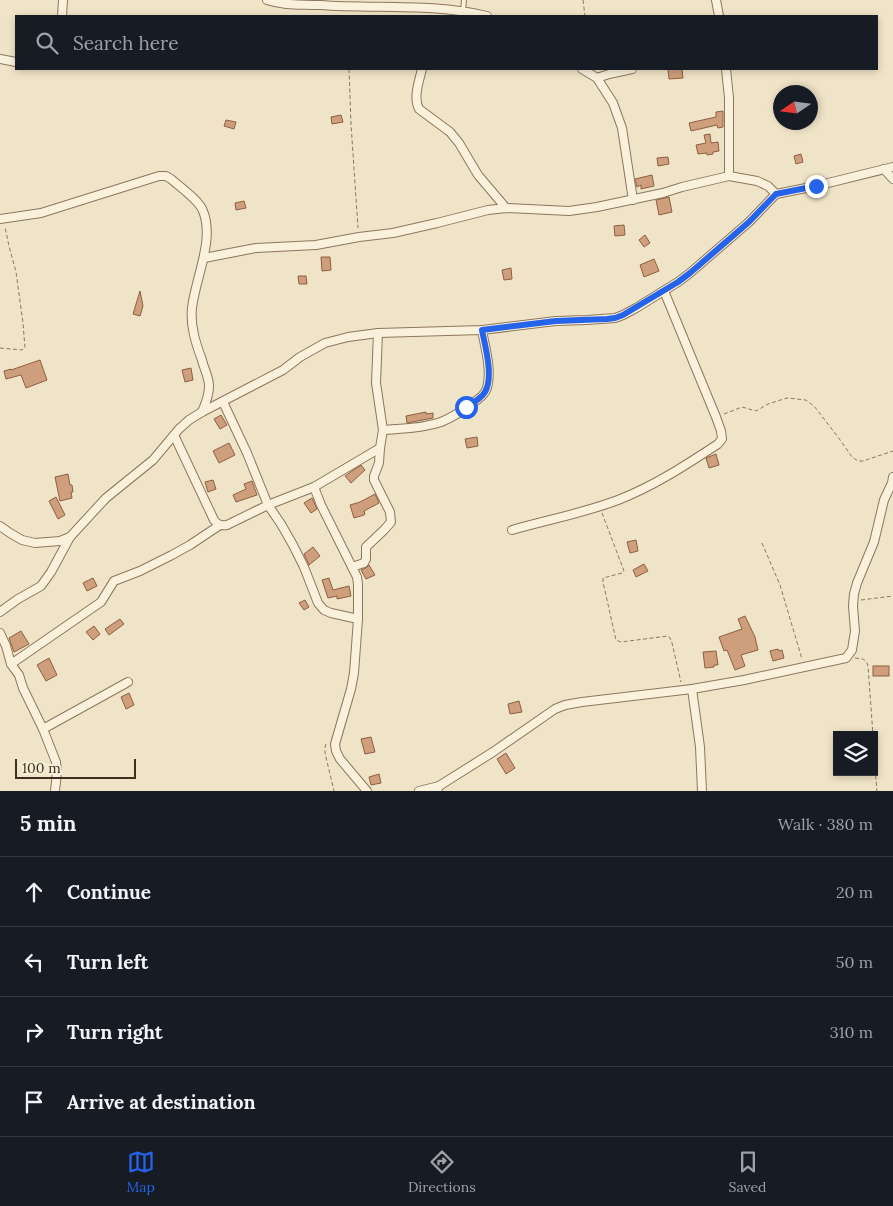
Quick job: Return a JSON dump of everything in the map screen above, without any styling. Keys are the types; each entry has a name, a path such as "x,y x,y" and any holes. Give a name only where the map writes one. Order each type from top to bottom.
{"street":[{"path":"62,15 63,0"},
{"path":"267,0 302,6 376,6 440,13 463,10 484,15"},
{"path":"716,0 718,15"},
{"path":"0,59 15,62"},
{"path":"422,70 416,99 419,109 450,132 459,143 478,175 506,208"},
{"path":"584,70 597,78 613,104 622,128 633,200"},
{"path":"597,78 627,70"},
{"path":"726,70 729,98 729,176"},
{"path":"0,612 41,586 70,537 106,498 153,460 189,420 283,370 300,357 325,343 348,337 378,333 482,330 556,321 615,318 664,291 698,267 749,222 776,194 893,167"},
{"path":"884,169 893,180"},
{"path":"2,219 41,213 159,176 166,176 200,205 203,211 207,234 204,258 192,308 192,321 194,338 209,388 202,412"},
{"path":"204,258 256,248 316,245 393,233 488,210 506,208 569,211 597,207 729,176 758,180 776,194"},
{"path":"512,530 599,507 641,490 685,466 718,444 722,439 716,418 664,291"},
{"path":"383,430 406,429 440,422 461,411 482,396 485,392 489,376 482,330"},
{"path":"352,566 364,563 366,547 391,522 390,512 374,480 379,463 383,430 376,383 378,333"},
{"path":"223,402 247,453 268,505 294,545 318,603 324,610 331,613 358,619"},
{"path":"174,435 214,520 220,525"},
{"path":"11,664 102,602 114,581 140,571 172,555 220,525 227,525 268,505 314,487 380,448"},
{"path":"419,791 438,788 556,709 565,705 692,689 775,674 846,658 852,650 855,631 853,601 857,583 874,542 884,500 892,484 893,477"},
{"path":"314,487 352,566 358,584 358,619 352,681 335,744 336,752 340,759 367,791"},
{"path":"0,526 22,540 34,543 60,541 70,537"},
{"path":"0,633 11,664 19,676 56,762 55,791"},
{"path":"43,729 128,682"},
{"path":"692,689 700,747 702,791"}],"lane":[{"path":"463,10 464,0"}],"path":[{"path":"583,0 585,15"},
{"path":"349,70 359,237"},
{"path":"0,348 24,350 25,344 16,272 2,219"},
{"path":"716,418 742,407 756,411 768,404 787,398 806,400 814,406 852,457 864,461 893,451"},
{"path":"599,507 624,571 603,578 616,640 621,642 668,636 679,671 682,690"},
{"path":"762,543 780,586 804,667"},
{"path":"853,601 893,596"},
{"path":"846,658 865,659 867,661 873,731"},
{"path":"334,791 325,747 337,736"},
{"path":"876,776 877,791"}],"building":[{"path":"668,70 682,70 683,78 669,79"},
{"path":"723,111 723,127 718,128 717,125 691,131 689,123 716,117 716,112"},
{"path":"341,115 343,122 332,124 331,117"},
{"path":"226,120 236,122 234,129 224,126"},
{"path":"710,134 711,143 718,142 719,151 707,155 707,153 698,154 696,145 706,143 704,135"},
{"path":"801,154 803,162 796,164 794,156"},
{"path":"668,157 669,164 658,166 657,158"},
{"path":"652,175 654,186 641,189 641,185 637,187 635,179"},
{"path":"669,197 672,212 659,215 656,200"},
{"path":"244,201 246,208 236,210 235,203"},
{"path":"624,225 625,235 615,236 614,226"},
{"path":"645,235 650,243 644,247 639,240"},
{"path":"321,257 330,257 331,270 322,271"},
{"path":"654,259 659,271 644,277 640,265"},
{"path":"511,268 512,279 504,280 502,270"},
{"path":"298,276 306,276 307,284 299,284"},
{"path":"140,291 143,306 140,316 133,314"},
{"path":"40,360 47,380 26,388 21,375 6,379 4,371"},
{"path":"191,368 193,380 185,382 182,370"},
{"path":"426,412 426,414 433,413 433,418 407,423 406,416"},
{"path":"221,415 227,425 220,429 214,419"},
{"path":"477,437 478,446 467,448 465,439"},
{"path":"229,443 235,455 219,463 213,451"},
{"path":"716,454 719,465 709,468 706,458"},
{"path":"361,465 365,470 351,483 345,476"},
{"path":"68,474 70,485 72,485 72,498 60,501 55,477"},
{"path":"213,480 216,489 208,492 205,482"},
{"path":"252,481 257,495 236,502 233,495 246,489 244,484"},
{"path":"375,494 379,503 364,511 364,515 354,518 350,505"},
{"path":"56,497 65,515 58,519 49,501"},
{"path":"312,498 317,509 311,513 304,503"},
{"path":"636,540 638,551 630,553 627,542"},
{"path":"313,547 320,556 309,565 304,554"},
{"path":"644,564 648,571 636,577 633,570"},
{"path":"369,565 375,575 366,579 361,570"},
{"path":"93,578 97,586 87,591 83,583"},
{"path":"329,578 333,590 349,586 351,596 337,599 337,596 328,598 322,580"},
{"path":"305,600 309,607 304,610 299,603"},
{"path":"745,616 755,637 758,650 741,655 745,666 735,670 727,650 724,651 719,637 742,629 738,619"},
{"path":"120,619 124,624 109,635 105,629"},
{"path":"94,626 100,634 93,640 86,632"},
{"path":"21,631 29,644 14,652 9,638"},
{"path":"778,649 779,651 782,650 784,658 773,661 770,651"},
{"path":"716,651 718,665 705,668 703,652"},
{"path":"49,658 57,675 46,681 37,665"},
{"path":"873,666 889,666 889,676 873,676"},
{"path":"129,693 134,705 126,709 121,697"},
{"path":"519,701 522,712 510,714 508,704"},
{"path":"371,737 375,752 365,754 361,739"},
{"path":"506,753 515,768 506,774 497,759"},
{"path":"379,774 381,783 371,785 369,777"}],"route":[{"path":"466,407 482,396 487,386 489,376 488,363 482,330 556,321 607,319 623,315 690,273 749,222 776,194 816,186"}]}
